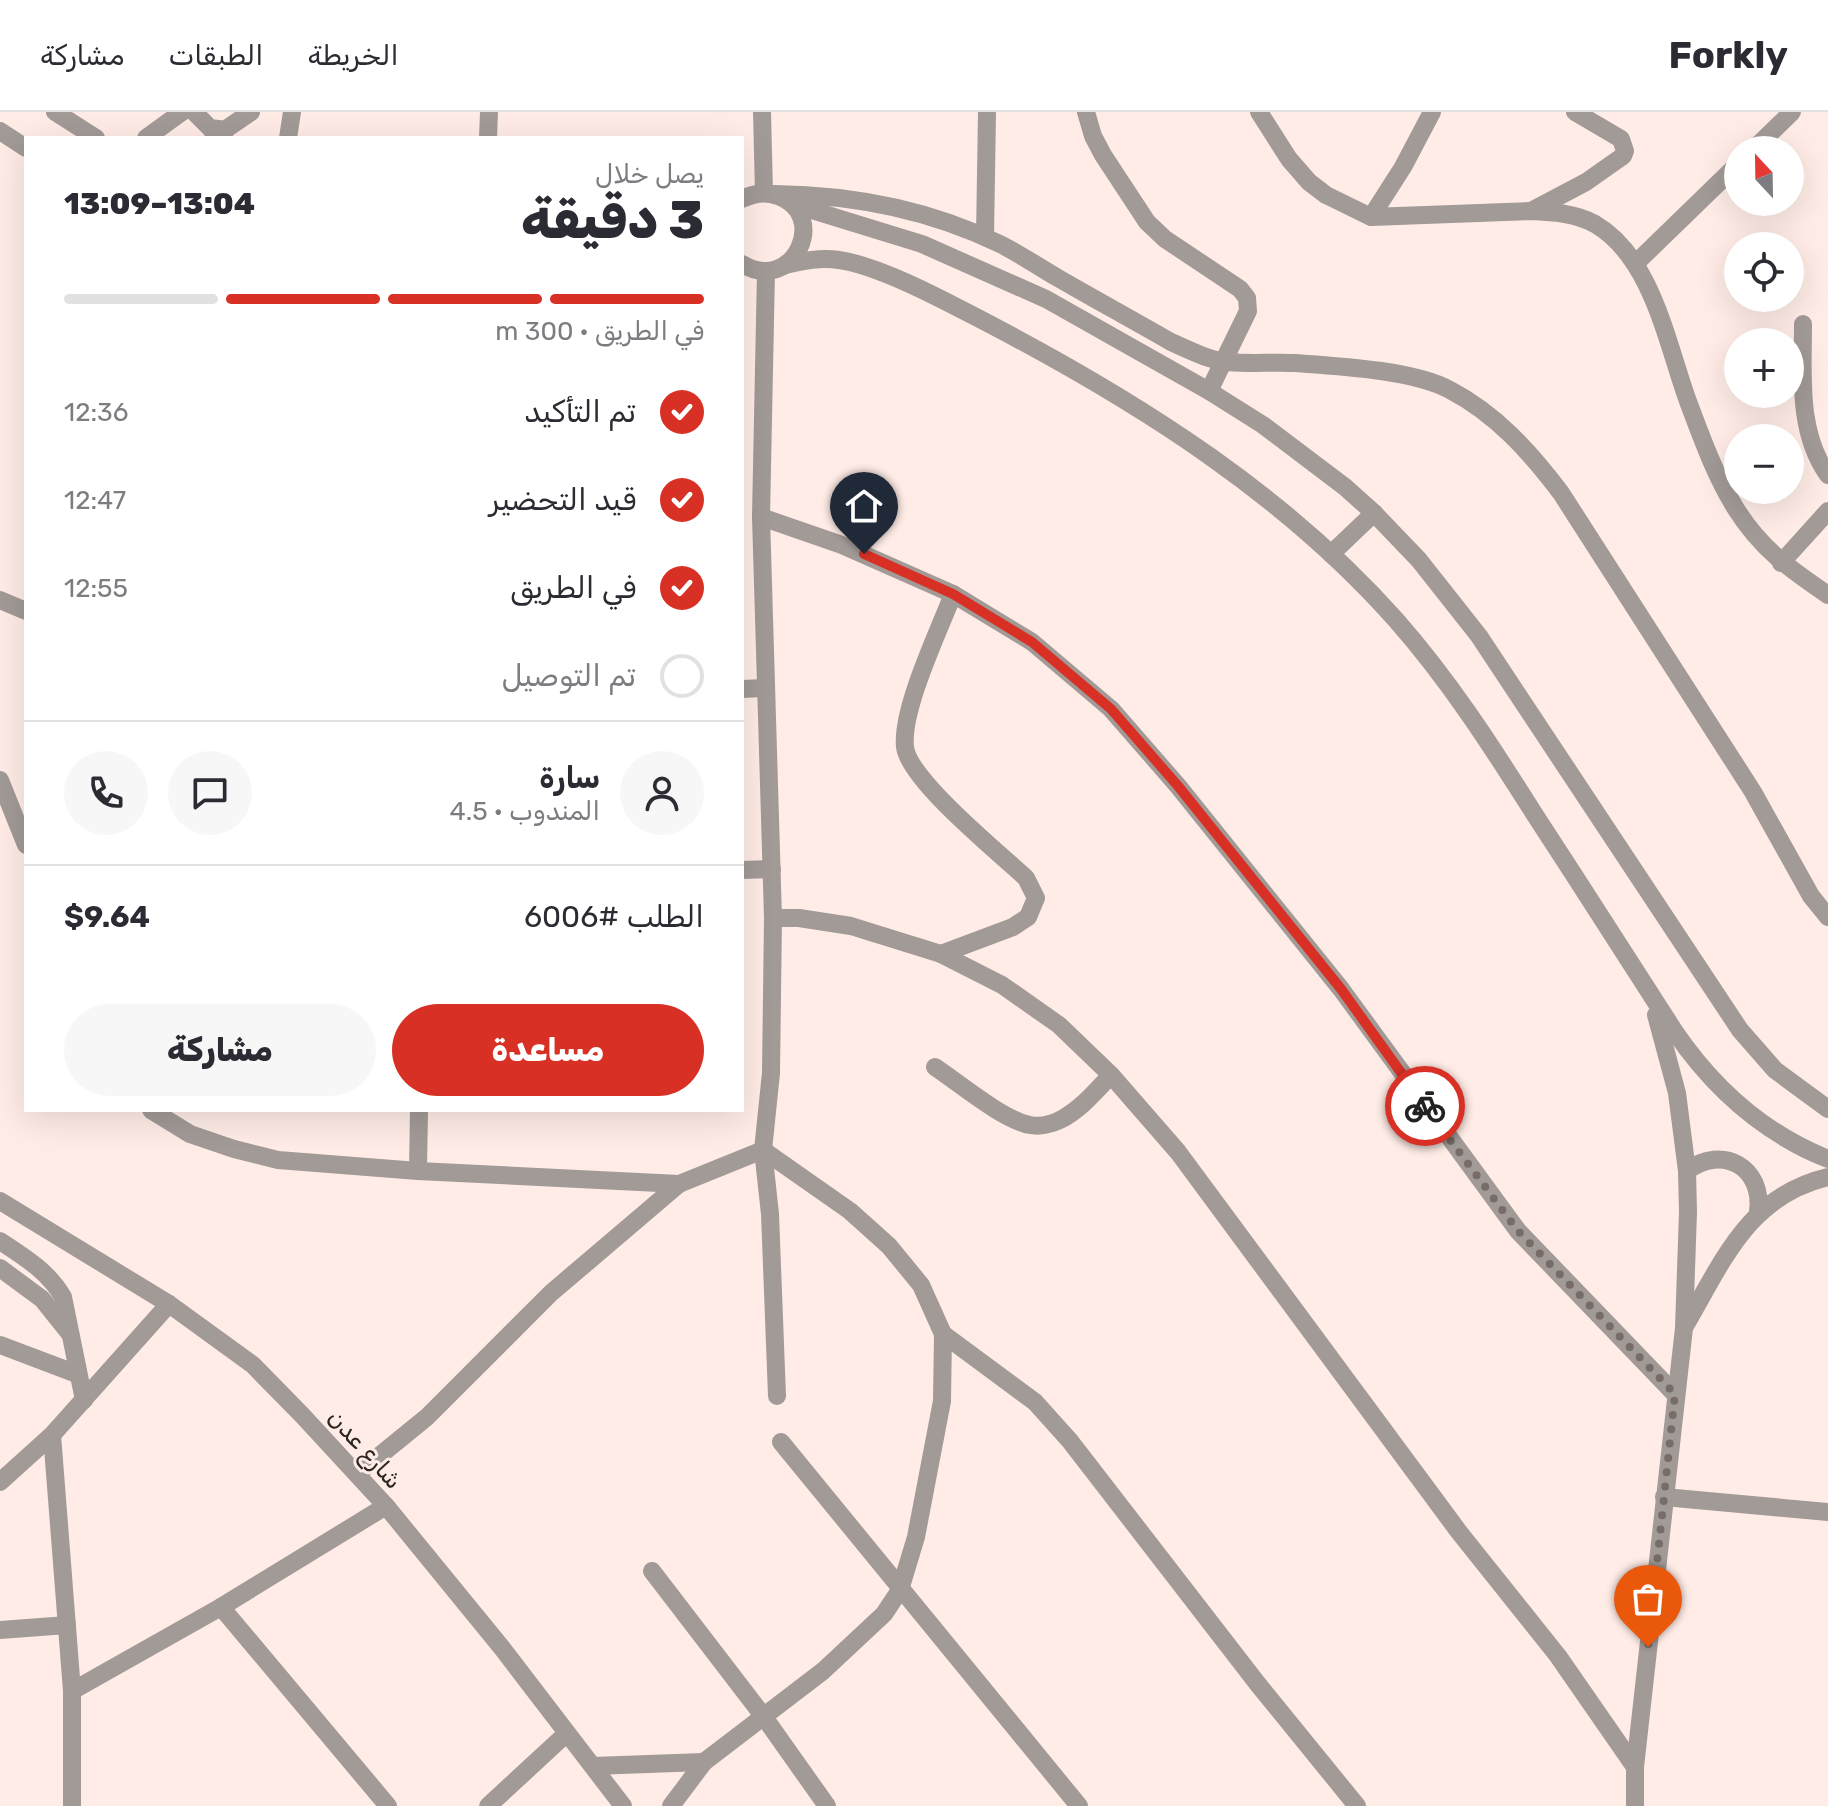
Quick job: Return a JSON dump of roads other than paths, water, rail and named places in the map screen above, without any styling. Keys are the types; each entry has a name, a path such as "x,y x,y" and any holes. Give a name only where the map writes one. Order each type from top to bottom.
{"street":[{"path":"55,112 93,136"},
{"path":"149,136 182,112"},
{"path":"194,112 220,134 251,112"},
{"path":"288,136 292,112"},
{"path":"488,136 489,112"},
{"path":"754,196 762,112"},
{"path":"985,237 987,112"},
{"path":"1086,112 1103,155 1147,222 1165,239 1240,289 1247,298 1248,311 1209,391"},
{"path":"1259,112 1289,159 1309,182 1326,195 1371,217 1530,211 1577,216 1612,236 1636,263 1660,316 1712,463 1735,509 1762,546 1828,595"},
{"path":"1371,217 1403,167 1432,112"},
{"path":"1530,211 1586,182 1623,156 1625,151 1621,139 1575,112"},
{"path":"1767,136 1792,112"},
{"path":"0,131 24,147"},
{"path":"1636,263 1724,178"},
{"path":"754,196 792,204 922,244 1006,280 1085,320 1263,425 1374,513 1419,560 1479,636 1740,1030 1775,1070 1828,1109"},
{"path":"754,196 836,197 882,204 927,216 985,237 1195,353 1225,362 1321,365 1411,377 1448,388 1487,414 1528,450 1561,493 1753,792 1811,896 1828,917"},
{"path":"785,265 799,251 803,231 798,212 792,204"},
{"path":"744,265 766,271 820,259 862,265 996,328 1082,375 1162,424 1260,494 1331,554 1396,621 1463,704 1690,1054 1726,1095 1769,1129 1828,1159"},
{"path":"766,271 761,517 773,918 771,1073 763,1150 770,1214 777,1396"},
{"path":"1803,324 1803,389 1807,427 1815,452 1828,475"},
{"path":"1781,563 1828,511"},
{"path":"1331,554 1374,513"},
{"path":"761,517 842,545 953,594 1032,642 1111,709 1178,786 1341,989 1518,1231 1675,1394"},
{"path":"941,954 1013,927 1028,917 1036,898 1026,878 920,777 905,750 906,729 914,699 953,594"},
{"path":"0,600 24,610"},
{"path":"744,689 765,688"},
{"path":"0,780 24,840"},
{"path":"744,870 772,869"},
{"path":"773,918 812,919 851,926 941,954 1002,985 1059,1025 1111,1075 1178,1152 1459,1532 1558,1656 1635,1767"},
{"path":"1635,1806 1635,1767 1684,1328 1687,1171 1674,1081 1646,986"},
{"path":"935,1067 1007,1115 1030,1125 1045,1125 1060,1120 1079,1107 1111,1075"},
{"path":"154,1112 190,1134 278,1160 418,1171 679,1184"},
{"path":"418,1171 419,1112"},
{"path":"357,1474 427,1417 551,1293 631,1222 679,1184 763,1150"},
{"path":"671,1806 704,1762 863,1637 884,1614 900,1590 916,1537 942,1401 943,1334 921,1285 889,1246 850,1211 763,1150"},
{"path":"1687,1171 1714,1159 1742,1167 1755,1183 1760,1202 1758,1212"},
{"path":"1684,1328 1737,1238 1758,1212 1798,1187 1828,1177"},
{"name":"شارع عدن","path":"0,1201 169,1304 253,1365 386,1506 502,1648 623,1806"},
{"path":"0,1241 39,1267 55,1282 68,1310 84,1400"},
{"path":"0,1268 42,1299 72,1336"},
{"path":"3,1476 52,1435 169,1304"},
{"path":"943,1334 1035,1402 1070,1441 1257,1683 1357,1806"},
{"path":"0,1345 77,1374"},
{"path":"52,1435 72,1691 72,1806"},
{"path":"781,1442 1079,1806"},
{"path":"1664,1497 1828,1512"},
{"path":"72,1691 221,1607 386,1506"},
{"path":"652,1571 764,1717 827,1806"},
{"path":"221,1607 388,1806"},
{"path":"0,1630 67,1625"},
{"path":"488,1806 566,1734"},
{"path":"593,1766 704,1762"}]}
